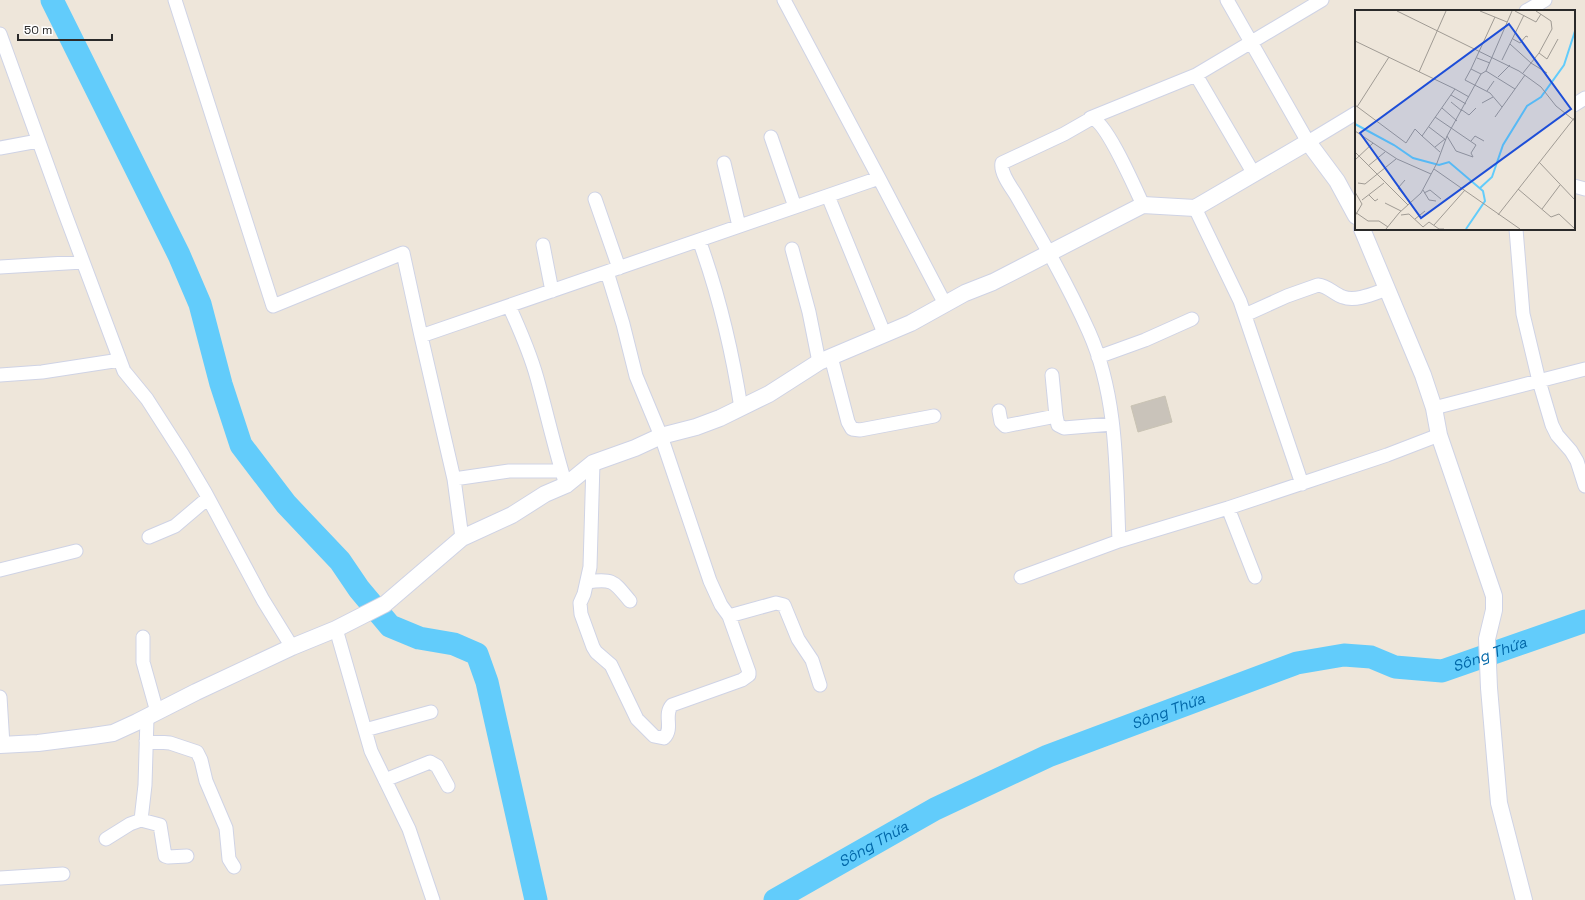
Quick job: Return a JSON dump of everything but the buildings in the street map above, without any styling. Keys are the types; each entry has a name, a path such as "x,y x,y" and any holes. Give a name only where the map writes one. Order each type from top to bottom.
{"street":[{"path":"175,0 272,306 403,253 420,336 454,479 462,538"},
{"path":"784,0 945,304"},
{"path":"1227,0 1250,43 1308,142 1337,181 1355,212"},
{"path":"1119,541 1112,424 1104,378 1098,357 1090,333 1049,252 1006,177 1002,163 1064,134 1090,118 1196,74 1322,0"},
{"path":"1528,10 1545,0"},
{"path":"0,34 38,141 124,371 147,399 208,498 262,600 292,647"},
{"path":"1196,74 1254,174"},
{"path":"1575,104 1585,98"},
{"path":"0,697 1,745 38,743 113,732 152,715 292,647 336,629 385,604 462,538 512,515 545,494 564,478 593,463 636,448 661,436 711,422 741,408 769,394 825,360 884,333 911,323 945,304 993,282 1143,205 1195,208 1355,114"},
{"path":"1090,118 1098,121 1107,133 1143,205"},
{"path":"771,137 795,207"},
{"path":"0,148 38,141"},
{"path":"724,162 739,226"},
{"path":"420,336 879,178"},
{"path":"1575,186 1585,189"},
{"path":"828,196 884,333"},
{"path":"593,463 590,567 580,607 592,647 611,665 640,723 650,733 660,738 667,734 669,722 668,711 672,705 742,680 749,675 749,672 729,616 721,605 710,581 661,436 636,376 623,324 613,270 595,199"},
{"path":"1195,208 1226,270 1245,315 1302,484"},
{"path":"1362,230 1423,375 1434,408 1439,435 1494,596 1494,610 1487,639 1489,688 1499,803 1524,900"},
{"path":"1516,230 1523,314 1540,381 1552,425 1557,435 1571,451 1577,461 1585,486"},
{"path":"699,240 714,282 729,341 741,408"},
{"path":"543,245 552,291"},
{"path":"792,249 809,312 825,360 852,429 860,430 934,416"},
{"path":"0,267 83,262"},
{"path":"1245,315 1287,296 1318,285 1323,285 1344,298 1351,298 1387,289"},
{"path":"509,306 526,345 537,378 564,478"},
{"path":"1098,357 1145,340 1192,319"},
{"path":"0,375 42,372 120,360"},
{"path":"1434,408 1585,369"},
{"path":"1052,375 1058,425 1064,428 1112,424"},
{"path":"999,411 1001,422 1005,426 1056,416"},
{"path":"1021,578 1119,541 1302,484 1439,435"},
{"path":"454,479 509,471 564,478"},
{"path":"149,537 175,526 208,498"},
{"path":"1228,508 1256,577"},
{"path":"0,570 76,551"},
{"path":"587,582 602,580 612,581 630,602"},
{"path":"729,616 776,603 784,605 798,639 812,660 820,685"},
{"path":"336,629 371,751 415,844 433,900"},
{"path":"142,820 146,741 152,715 143,662 143,637"},
{"path":"365,730 431,712"},
{"path":"146,741 170,743 197,752 201,760 208,786 226,828 229,859 234,868"},
{"path":"385,780 430,762 437,766 448,786"},
{"path":"106,839 130,824 142,820 160,825 165,856 168,858 187,856"},
{"path":"0,878 63,874"}],"waterway":[{"path":"52,0 179,255 200,304 221,384 241,445 286,504 340,561 359,589 390,626 419,638 454,644 477,654 487,682 536,900"},
{"name":"Sông Thứa","path":"775,900 935,809 1048,756 1297,663 1344,655 1371,657 1395,667 1442,671 1585,621"}]}
